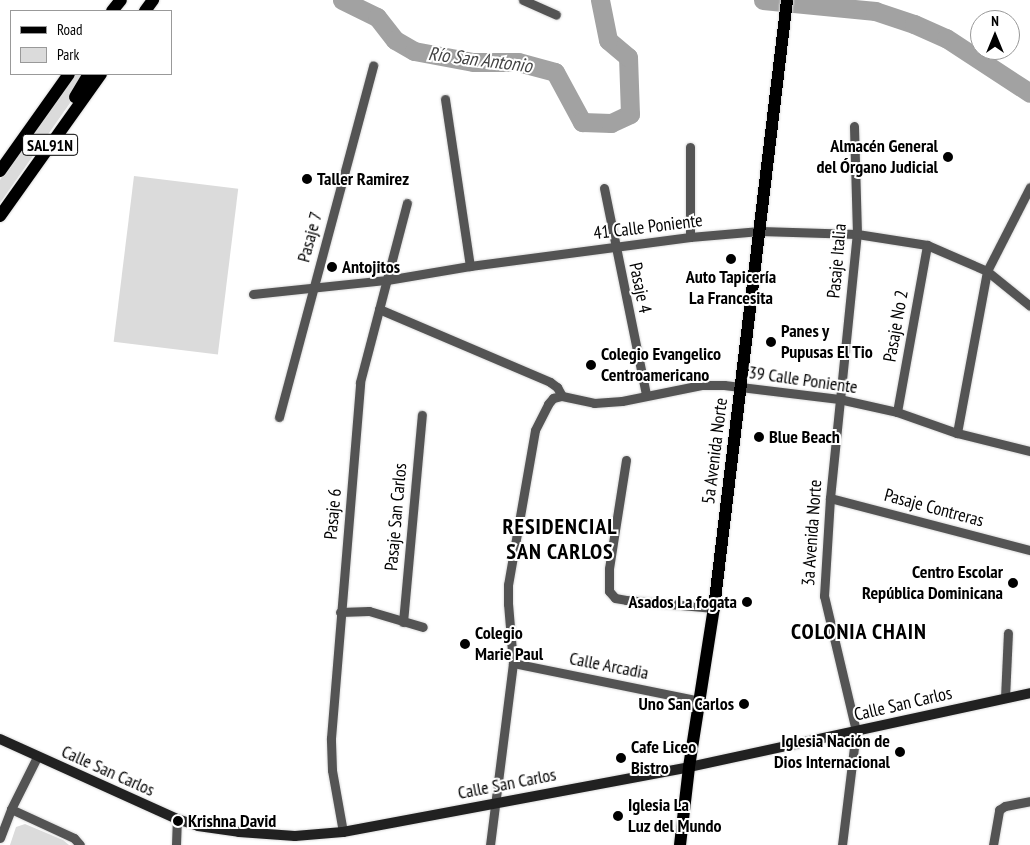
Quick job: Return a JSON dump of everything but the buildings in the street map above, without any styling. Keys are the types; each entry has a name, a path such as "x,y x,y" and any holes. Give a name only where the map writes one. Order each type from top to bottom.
{"main road":[{"name":"5a Avenida Norte","path":"680,845 689,767 714,608 787,0"},
{"name":"SAL91N","path":"0,171 68,75"},
{"path":"78,106 75,98 88,75"},
{"name":"SAL91N","path":"0,216 100,75"}],"street":[{"path":"523,0 556,16"},
{"name":"Pasaje 7","path":"279,417 373,65"},
{"path":"445,98 470,266"},
{"name":"Pasaje Italia","path":"839,399 857,234 854,126"},
{"path":"690,147 690,237"},
{"path":"957,433 987,271 1030,187"},
{"name":"Pasaje 4","path":"604,188 646,395"},
{"name":"Pasaje 6","path":"343,832 332,770 331,738 360,382 408,203"},
{"name":"41 Calle Poniente","path":"253,294 314,286 387,280 470,266 690,237 760,231 857,234 927,245 987,271 1030,306"},
{"name":"Pasaje No 2","path":"897,412 927,245"},
{"path":"379,309 550,382 562,396 553,398 548,404 535,430 508,585 513,663 490,845"},
{"name":"39 Calle Poniente","path":"562,396 594,403 622,401 701,385 724,385 839,399 897,412 957,433 1030,451"},
{"name":"3a Avenida Norte","path":"839,399 824,596 856,731 842,845"},
{"name":"Pasaje San Carlos","path":"403,622 422,415"},
{"path":"626,460 609,569 609,591 615,598 626,600 714,608"},
{"name":"Pasaje Contreras","path":"830,498 1030,550"},
{"path":"340,612 369,611 423,627"},
{"path":"1005,698 1008,632"},
{"name":"Calle Arcadia","path":"513,663 699,701"},
{"name":"Calle San Carlos","path":"0,739 177,819 198,826 295,836 343,832 689,767 1030,693"},
{"path":"0,838 11,809 37,756"},
{"path":"993,845 999,810 1005,806 1030,801"},
{"path":"11,809 74,838 80,845"},
{"path":"176,845 177,819"}],"green space":[{"path":"74,75 84,75 70,95 70,103 0,203 0,180"},
{"path":"134,176 238,189 218,355 114,342"},
{"path":"25,824 63,840 69,845 10,845 16,827"}],"waterway":[{"name":"Río San Antonio","path":"342,0 377,17 395,40 414,51 473,62 518,62 555,72 582,122 611,123 630,114 628,57 608,40 600,0"},
{"name":"Río San Antonio","path":"763,0 875,11 914,24 946,38 1030,93"}],"place":[{"name":"Almacén General del Órgano Judicial","path":"948,157"},
{"name":"Taller Ramirez","path":"307,179"},
{"name":"Auto Tapicería La Francesita","path":"731,259"},
{"name":"Antojitos","path":"332,267"},
{"name":"Panes y Pupusas El Tio","path":"771,342"},
{"name":"Colegio Evangelico Centroamericano","path":"591,365"},
{"name":"Blue Beach","path":"759,437"},
{"name":"Centro Escolar República Dominicana","path":"1013,583"},
{"name":"Asados La fogata","path":"747,602"},
{"name":"Colegio Marie Paul","path":"465,644"},
{"name":"Uno San Carlos","path":"744,704"},
{"name":"Iglesia Nación de Dios Internacional","path":"900,752"},
{"name":"Cafe Liceo Bistro","path":"621,758"},
{"name":"Iglesia La Luz del Mundo","path":"618,816"},
{"name":"Krishna David","path":"178,821"}],"district":[{"name":"RESIDENCIAL SAN CARLOS","path":"560,538"},
{"name":"COLONIA CHAIN","path":"859,632"}]}
